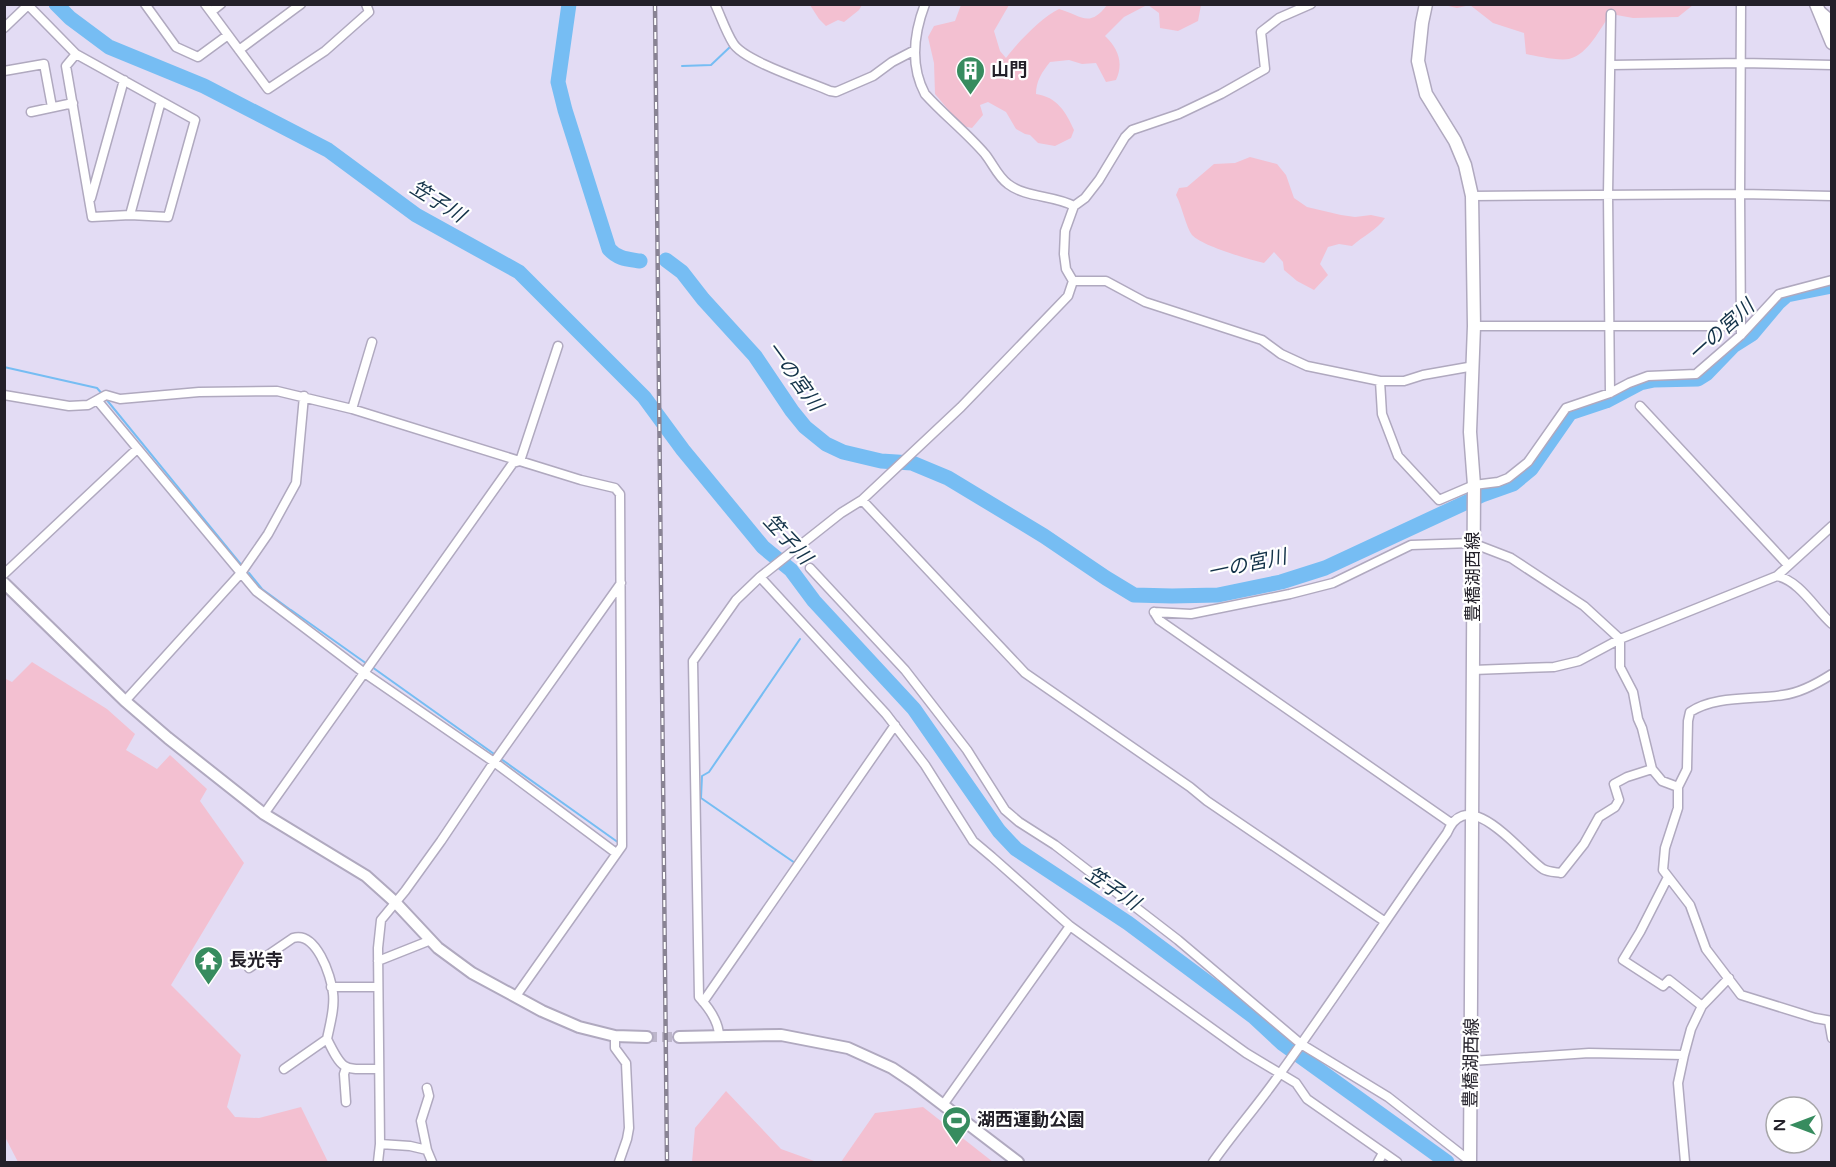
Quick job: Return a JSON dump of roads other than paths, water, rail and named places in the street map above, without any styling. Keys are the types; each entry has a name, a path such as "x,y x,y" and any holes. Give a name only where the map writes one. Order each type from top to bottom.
{"main road":[{"name":"豊橋湖西線","path":"1426,4 1419,61 1426,94 1455,141 1466,165 1472,196 1474,366 1470,432 1474,486 1471,1162"},
{"path":"1816,6 1832,43"}],"street":[{"path":"145,4 176,47 198,57 228,35"},
{"path":"205,4 268,89 333,43 369,12 366,4"},
{"path":"211,12 221,4"},
{"path":"239,50 301,4"},
{"path":"715,4 734,45 742,52 768,66 830,91 836,92 873,76 892,62 915,50"},
{"path":"925,4 917,26 915,50 918,77 926,94 983,153 1008,185 1025,192 1065,201 1074,206"},
{"path":"719,1036 716,1022 699,997 693,661 736,600 760,577 841,513 862,500 961,407 1068,296 1073,281 1066,269 1065,231 1074,206 1085,198 1099,180 1125,137 1132,130 1179,114 1221,94 1265,69 1261,32 1279,18 1311,4"},
{"path":"1741,4 1741,331"},
{"path":"4,28 27,5 76,54 195,120 168,217 130,215 92,217 66,66 76,54"},
{"path":"1816,6 1832,20"},
{"path":"1610,393 1608,194 1611,14"},
{"path":"1611,65 1741,63 1832,65"},
{"path":"4,71 44,64 52,107"},
{"path":"90,202 124,80"},
{"path":"130,215 162,101"},
{"path":"31,112 73,103"},
{"path":"1472,196 1608,194 1832,196"},
{"path":"1073,281 1106,280 1145,302 1262,340 1281,354 1307,366 1380,381 1404,381 1423,375 1474,366"},
{"path":"1380,381 1382,414 1398,456 1439,500 1474,486 1508,478 1528,462 1566,408 1610,393 1648,376 1696,374 1779,294 1832,280"},
{"path":"1474,326 1608,325 1741,331"},
{"path":"352,410 372,342"},
{"path":"520,461 558,346"},
{"path":"4,395 69,406 88,405 101,398 120,399 199,392 277,391 304,396 615,488 620,494 622,583 622,846 516,996"},
{"path":"125,701 241,573 268,534 296,483 304,396"},
{"path":"101,398 137,449 256,591 363,672 494,762 616,853"},
{"path":"1640,406 1788,566"},
{"path":"4,574 137,449"},
{"path":"264,813 513,463 520,461"},
{"path":"862,500 984,632 1026,673 1207,801 1384,921"},
{"path":"1473,670 1554,667 1579,661 1620,639 1777,576 1832,526"},
{"path":"1451,823 1159,620 1154,612 1191,614 1301,591 1334,582 1411,544 1472,543 1510,558 1584,606 1620,639 1620,667 1634,692 1638,719 1652,769 1662,781 1678,787"},
{"path":"810,568 898,662 967,750 1005,810 1019,822 1055,845 1178,940 1301,1044 1388,1096 1471,1162"},
{"path":"1777,576 1794,585 1832,624"},
{"path":"760,577 895,725 925,765 973,842 1070,926 1246,1053 1282,1071 1296,1083 1307,1099 1397,1162"},
{"path":"4,583 125,701 220,782 264,813 366,876 395,902 431,940 472,973 579,1028 615,1036 647,1037"},
{"path":"378,1162 380,1144 378,960 381,920 441,842 494,762 622,583"},
{"path":"1832,674 1787,695 1700,706 1690,712 1688,768 1678,787 1678,808 1665,848 1663,863 1663,870 1690,905 1706,949 1742,995 1830,1021 1832,1038"},
{"path":"703,1002 895,725"},
{"path":"1213,1162 1301,1044 1447,833 1451,823 1472,815 1480,817 1497,827 1545,870 1561,873 1584,844 1599,817 1615,807 1619,800 1614,784 1652,769"},
{"path":"1668,877 1623,960 1663,986 1669,980 1702,1006"},
{"path":"943,1105 1070,926"},
{"path":"249,968 297,937 308,940 317,949 322,959 333,992 332,1016 327,1039 338,1062 348,1069 378,1069"},
{"path":"378,960 431,940"},
{"path":"1685,1162 1678,1083 1690,1029 1702,1006 1729,978"},
{"path":"331,987 378,987"},
{"path":"679,1037 781,1035 848,1048 892,1068 926,1091 1018,1162"},
{"path":"615,1036 615,1048 626,1063 628,1128 627,1139 619,1162"},
{"path":"284,1069 327,1039"},
{"path":"1472,1061 1588,1053 1684,1055"},
{"path":"346,1068 344,1074 346,1102"},
{"path":"427,1088 429,1096 421,1121 432,1162"},
{"path":"380,1144 410,1146 427,1150"},
{"path":"1378,1162 1383,1153"}],"waterway":[{"name":"笠子川","path":"56,4 70,18 109,47 204,86 328,150 416,215 519,272 644,397 683,450 763,547 791,570 814,601 914,709 999,831 1016,849 1128,923 1254,1017 1283,1044 1447,1162"},
{"name":"一の宮川","path":"569,4 558,82 565,110 609,249 619,257 640,261"},
{"path":"682,66 711,65 731,46"},
{"name":"一の宮川","path":"666,260 682,272 703,299 755,356 805,427 826,444 843,452 881,461 912,463 948,478 1044,536 1134,595 1172,596 1218,595 1281,582 1325,568 1482,495 1513,484 1531,469 1570,413 1606,401 1640,383 1654,380 1698,379 1706,374 1733,346 1752,334 1787,295 1832,286"},
{"path":"4,367 97,388 103,395"},
{"path":"106,399 243,567"},
{"path":"249,573 262,589 292,611"},
{"path":"291,610 367,664"},
{"path":"795,863 701,798 702,776 709,772 800,639"},
{"path":"372,667 619,843"}],"tunnel":[{"path":"647,1037 679,1037"}],"railway":[{"path":"655,4 667,1162"}],"place":[{"name":"山門","path":"970,96"},
{"name":"長光寺","path":"208,986"},
{"name":"湖西運動公園","path":"956,1146"}]}
